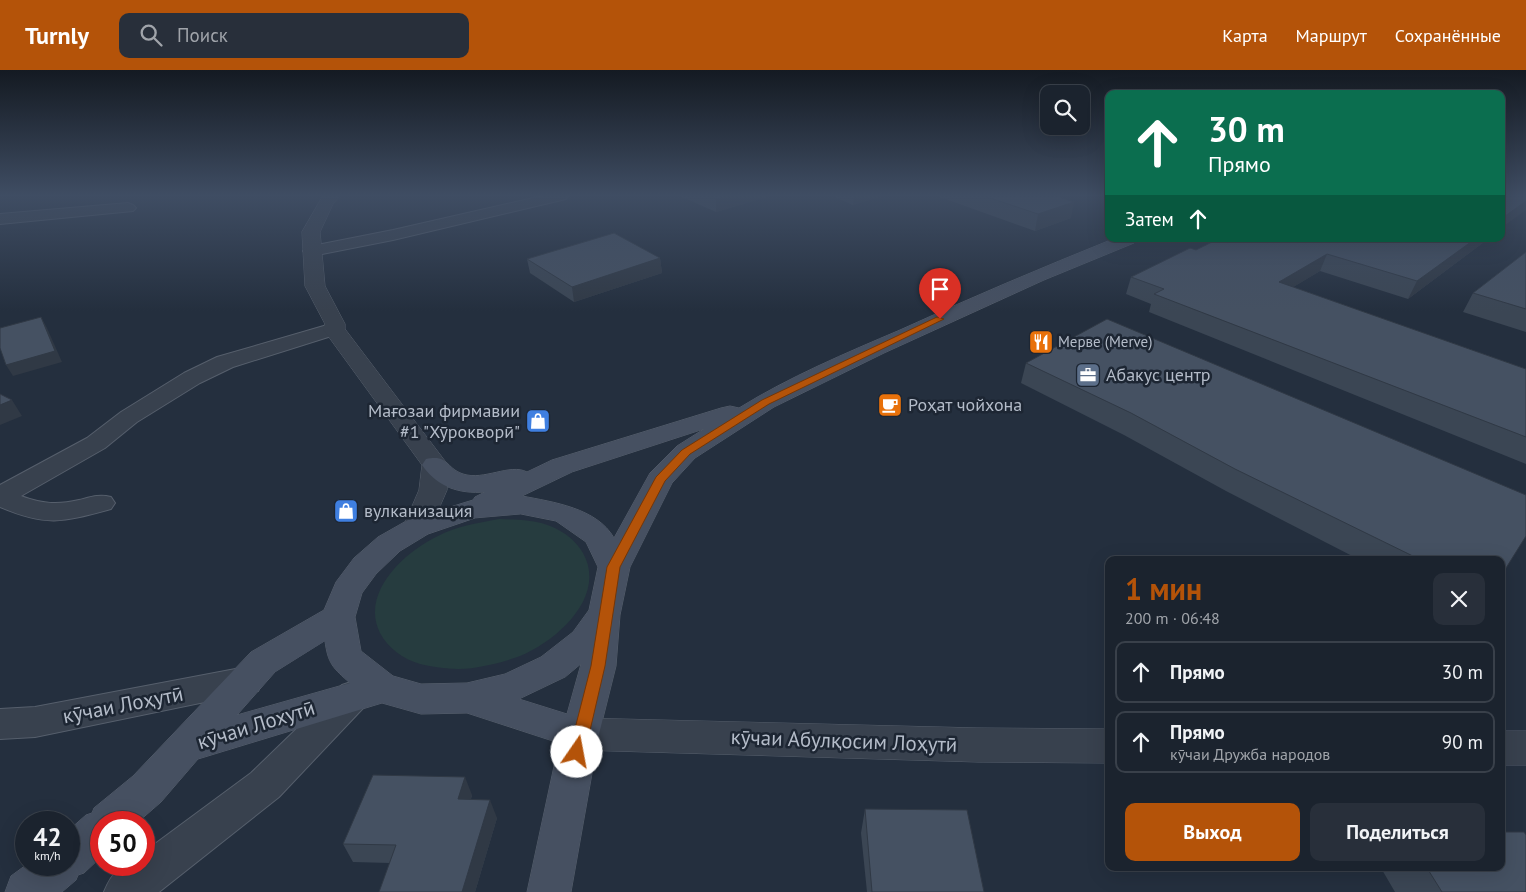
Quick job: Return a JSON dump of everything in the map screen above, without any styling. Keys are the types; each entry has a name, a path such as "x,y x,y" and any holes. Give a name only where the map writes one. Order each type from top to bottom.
{"main road":[{"path":"549,892 580,734 598,666 605,613 614,567 660,479 686,452 765,402 885,344 1037,276 1121,242"},
{"path":"434,465 452,480 470,484 498,482 562,466 765,402"},
{"path":"562,466 472,509 418,527 389,544 365,566 347,590 338,616 345,658 368,692 421,699 467,698 512,687 553,667 585,641 605,613"},
{"path":"472,509 521,505 565,514 598,536 614,567"},
{"path":"183,748 263,662 338,616"},
{"name":"кӯчаи Лохутӣ","path":"122,811 147,789 183,748 368,692"},
{"path":"467,698 580,734"},
{"path":"80,848 90,839"},
{"path":"27,892 47,876"}],"street":[{"path":"315,234 312,242 315,286 335,324 334,330 434,465 433,490 418,527"},
{"path":"312,242 396,234"},
{"path":"0,496 96,443 129,417 192,378 225,362 334,330"},
{"path":"0,496 39,512 70,511 101,503"},
{"name":"кӯчаи Лоҳутӣ","path":"0,724 35,722 246,681"},
{"path":"125,892 265,785 368,692"},
{"name":"кӯчаи Абулқосим Лоҳутӣ","path":"580,734 978,745 1105,746"},
{"path":"1505,748 1526,748"}],"green space":[{"path":"499,519 526,520 545,524 567,535 578,546 589,569 589,585 584,600 575,615 563,628 535,649 502,662 476,668 452,669 420,664 402,656 383,638 375,618 376,603 381,589 389,576 399,563 412,552 438,536 460,527"}],"building":[{"path":"609,234 617,234 660,258 572,287 527,259"},
{"path":"1212,242 1471,242 1417,281 1327,254 1279,282 1526,369 1526,437 1154,294 1164,289 1131,277 1190,248 1196,250"},
{"path":"1526,252 1526,309 1473,293"},
{"path":"41,317 55,351 6,365 0,348 0,328"},
{"path":"1107,319 1526,495 1526,536 1505,570 1505,556 1413,556 1235,469 1131,413 1026,363"},
{"path":"0,394 12,400 0,405"},
{"path":"373,775 465,777 458,799 490,800 462,892 379,892 396,845 343,844"},
{"path":"865,809 967,810 984,892 872,892"},
{"path":"1505,832 1524,832 1526,835 1526,892 1442,892 1429,871 1505,871"}],"place":[{"name":"Мерве (Merve)","path":"1041,342"},
{"name":"Абакус центр","path":"1088,375"},
{"name":"Роҳат чойхона","path":"890,405"},
{"name":"Мағозаи фирмавии #1 \"Хӯрокворӣ\"","path":"538,421"},
{"name":"вулканизация","path":"346,511"}],"route":[{"path":"577,752 598,666 605,613 614,567 660,479 686,452 765,402 940,319"}]}
